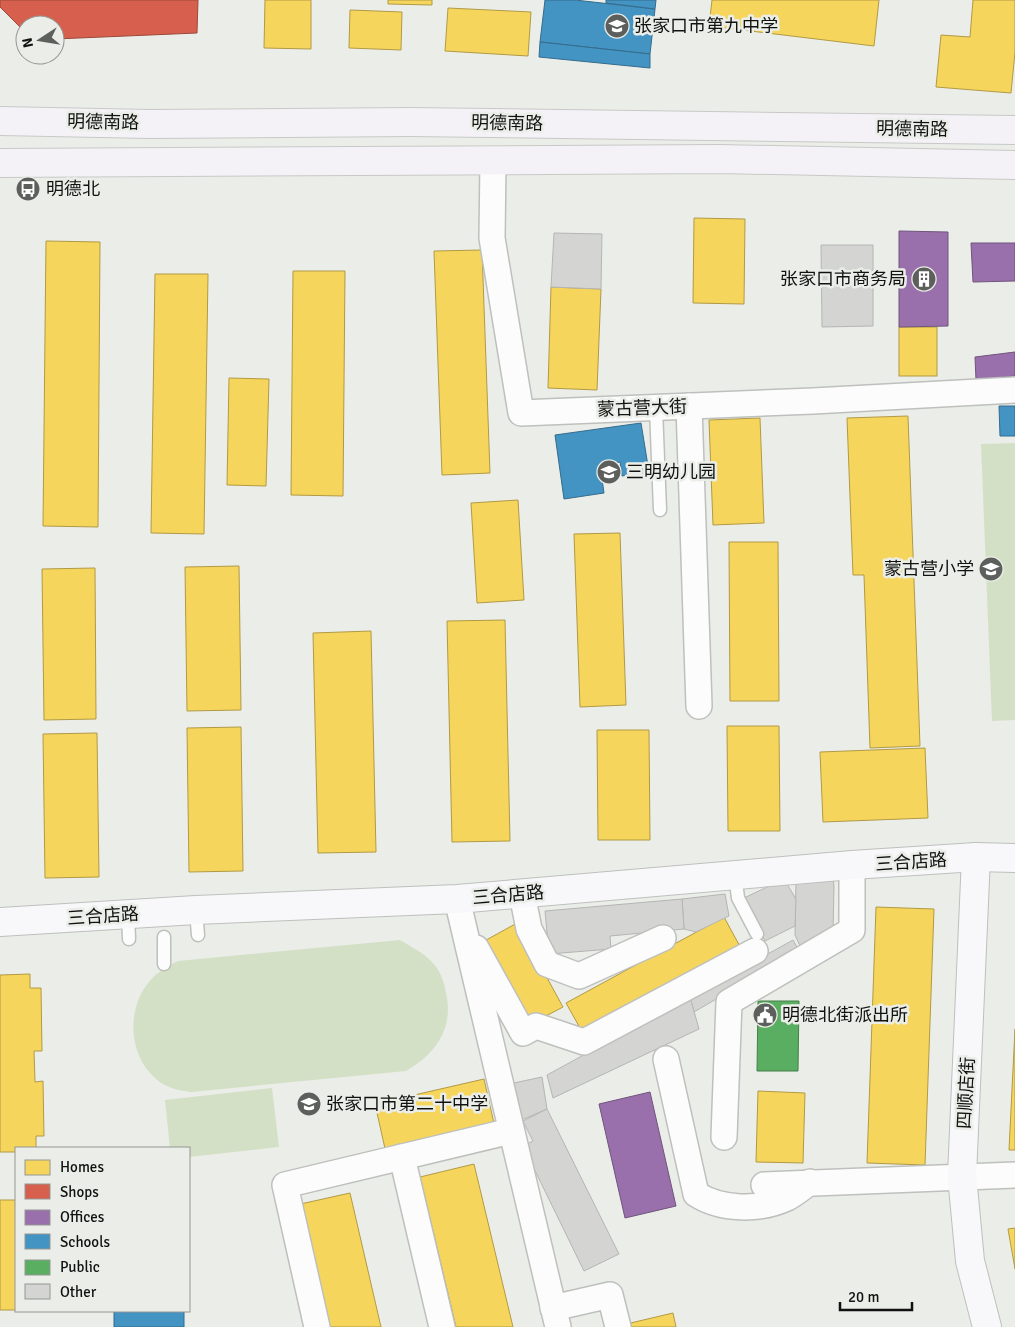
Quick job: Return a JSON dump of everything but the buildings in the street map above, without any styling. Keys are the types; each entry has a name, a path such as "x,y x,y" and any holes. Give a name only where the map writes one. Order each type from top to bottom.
{"main road":[{"name":"明德南路","path":"0,121 150,124 411,122 1015,130"},
{"path":"100,122 100,164"},
{"name":"明德南路","path":"0,164 720,159 1015,165"}],"street":[{"name":"蒙古营大街","path":"493,162 492,238 521,413 1015,390"},
{"path":"689,406 699,706"},
{"name":"三合店路","path":"0,922 129,927 735,874 852,865 976,858 1015,858"},
{"name":"四顺店街","path":"976,858 962,1176 970,1261 988,1327"},
{"path":"724,1137 730,1002 852,930 852,865"},
{"path":"522,894 529,929 547,964 579,976 663,938"},
{"path":"457,899 556,1317 610,1295 618,1327"},
{"path":"476,948 523,1033 536,1026 584,1042 756,943"},
{"path":"484,1018 511,1011"},
{"path":"666,1059 696,1194 708,1202 726,1206 749,1206 786,1198 810,1182"},
{"path":"316,1327 285,1185 511,1131"},
{"path":"402,1157 442,1327"},
{"path":"764,1185 1015,1174"}],"lane":[{"path":"656,408 660,510"},
{"path":"735,874 738,898 756,943"},
{"path":"164,937 164,964"}],"green space":[{"path":"1015,443 1015,720 992,721 981,444"},
{"path":"400,940 421,952 435,965 443,980 448,1006 445,1029 440,1039 426,1057 406,1071 191,1092 164,1085 146,1068 139,1055 133,1026 140,996 147,984 158,973 178,961"},
{"path":"272,1088 279,1147 190,1157 190,1147 170,1147 165,1100"}],"place":[{"name":"张家口市第九中学","path":"617,26"},
{"name":"明德北","path":"28,189"},
{"name":"张家口市商务局","path":"924,279"},
{"name":"三明幼儿园","path":"609,472"},
{"name":"蒙古营小学","path":"991,569"},
{"name":"明德北街派出所","path":"765,1015"},
{"name":"张家口市第二十中学","path":"309,1104"}]}
